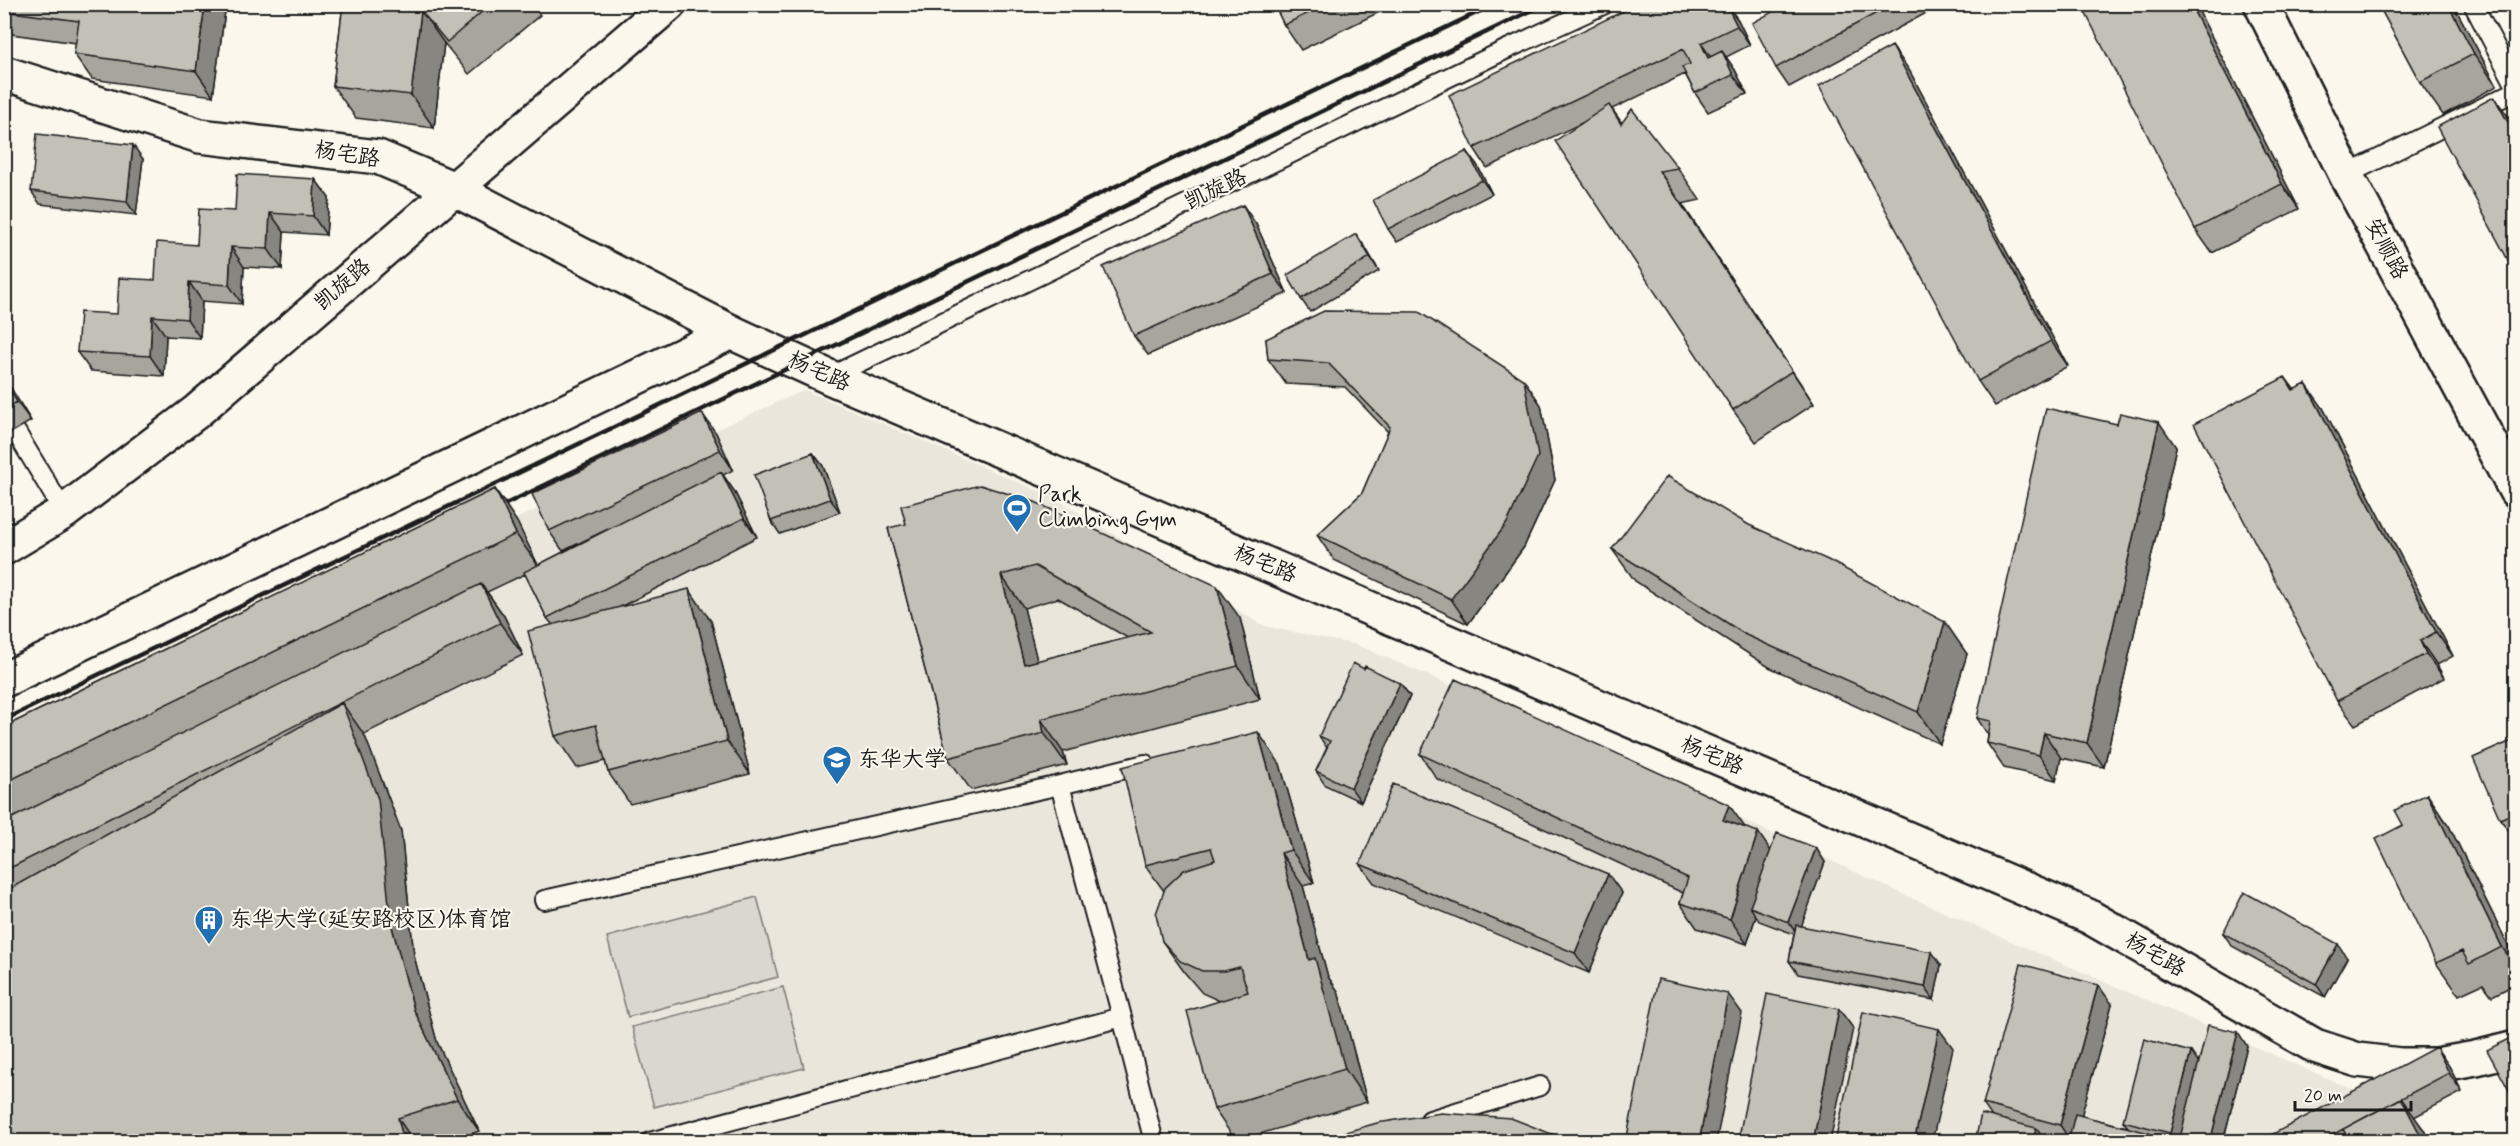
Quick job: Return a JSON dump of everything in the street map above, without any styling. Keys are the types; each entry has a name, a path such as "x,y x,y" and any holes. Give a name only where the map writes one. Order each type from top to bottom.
{"street":[{"name":"凯旋路","path":"4,548 64,512 196,412 669,4"},
{"name":"安顺路","path":"2261,4 2346,175 2516,491"},
{"name":"杨宅路","path":"4,73 200,136 378,157 454,189 731,332 829,377 2088,916 2315,1046 2358,1060 2400,1065 2436,1065 2516,1048"},
{"path":"4,680 731,332"}],"lane":[{"name":"凯旋路","path":"829,377 1505,50 1605,4"},
{"path":"2473,4 2516,86"},
{"path":"2346,175 2516,91"},
{"path":"4,412 64,512"},
{"path":"544,900 1060,785 1162,760"},
{"path":"1060,785 1154,1142"},
{"path":"651,1142 1122,1017"},
{"path":"1418,1124 1540,1086"}],"shaded area":[{"name":"东华大学","path":"805,390 1055,498 1264,626 1357,645 1494,704 1909,897 2375,1099 2300,1142 5,1142 5,760 228,647"},
{"path":"757,897 778,977 628,1017 607,937"},
{"path":"783,987 804,1068 654,1107 632,1027"}],"building":[{"path":"4,4 205,4 196,71 74,54 79,21 4,11"},
{"path":"343,4 491,4 447,42 421,11 411,95 333,86"},
{"path":"1274,4 1327,4 1284,25"},
{"path":"1638,4 1707,4 1709,8 1716,4 1726,4 1737,26 1701,43 1708,58 1722,51 1733,75 1695,93 1682,67 1690,64 1683,49 1474,148 1449,95"},
{"path":"1787,4 1893,4 1776,68 1752,23"},
{"path":"2081,4 2190,4 2282,184 2195,229"},
{"path":"2378,4 2448,4 2474,54 2420,82"},
{"path":"1892,46 2051,341 1978,381 1819,86"},
{"path":"2494,97 2516,137 2516,275 2437,127"},
{"path":"1609,105 1621,124 1632,109 1678,168 1659,171 1792,371 1733,410 1555,141"},
{"path":"37,134 133,145 127,202 31,191"},
{"path":"1467,151 1482,180 1388,229 1373,200"},
{"path":"237,174 315,179 313,216 270,213 268,249 231,247 229,285 189,282 187,319 152,316 150,356 77,352 80,312 117,314 119,278 155,280 157,242 197,245 199,209 235,211"},
{"path":"1243,205 1273,274 1134,336 1103,267"},
{"path":"1356,234 1370,257 1301,299 1287,275"},
{"path":"1324,311 1419,312 1524,380 1538,456 1507,523 1451,599 1317,535 1362,493 1390,427 1328,363 1268,359 1266,339"},
{"path":"2285,377 2293,390 2306,384 2436,632 2420,641 2426,654 2337,701 2194,424"},
{"path":"4,381 17,402 4,409"},
{"path":"2046,408 2117,424 2120,413 2159,422 2087,743 2044,733 2039,755 1987,743 1991,721 1977,718"},
{"path":"702,413 720,450 549,531 532,494"},
{"path":"813,453 830,499 771,521 754,475"},
{"path":"721,472 744,518 547,618 524,572"},
{"path":"1667,476 1749,525 1828,560 1945,622 1918,712 1746,635 1612,549"},
{"path":"980,485 1035,502 1217,586 1238,666 1041,719 1044,733 948,758 888,528 906,524 901,506","holes":["1035,566 1151,632 1024,664 1001,575"]},
{"path":"495,489 516,534 4,783 4,727"},
{"path":"481,584 500,623 4,871 4,822"},
{"path":"689,589 727,741 608,772 596,725 555,736 528,631"},
{"path":"1353,663 1364,669 1365,666 1400,683 1351,788 1316,771 1330,741 1319,736"},
{"path":"1455,679 1729,805 1723,820 1758,832 1730,919 1680,903 1688,878 1420,754"},
{"name":"东华大学(延安路校区)体育馆","path":"342,703 378,799 391,923 414,1010 457,1099 398,1118 404,1142 4,1142 4,892"},
{"path":"1258,732 1291,850 1281,853 1309,960 1315,958 1345,1069 1214,1109 1187,1011 1248,992 1240,967 1224,971 1202,971 1180,961 1162,941 1156,914 1165,888 1184,870 1215,860 1211,848 1145,865 1122,767"},
{"path":"2516,739 2516,812 2500,819 2473,758"},
{"path":"1393,784 1608,874 1575,953 1360,864"},
{"path":"2427,794 2502,947 2469,964 2462,951 2436,963 2376,839 2403,825 2395,810"},
{"path":"1777,833 1816,848 1788,922 1750,907"},
{"path":"2244,892 2338,944 2316,984 2223,933"},
{"path":"1796,925 1932,952 1925,987 1789,961"},
{"path":"2021,964 2098,985 2060,1125 1983,1104"},
{"path":"1658,979 1728,994 1699,1142 1626,1142"},
{"path":"1767,994 1839,1009 1813,1142 1738,1142"},
{"path":"1863,1012 1939,1029 1914,1142 1835,1142"},
{"path":"2208,1025 2238,1032 2210,1142 2179,1142"},
{"path":"2516,1035 2516,1103 2487,1050"},
{"path":"2144,1039 2191,1052 2170,1133 2123,1121"},
{"path":"2436,1047 2449,1073 2319,1142 2258,1142"},
{"path":"2401,1098 2424,1142 2350,1142 2343,1129"},
{"path":"1441,1113 1511,1118 1568,1142 1311,1142 1377,1123"},
{"path":"1981,1114 2036,1128 2033,1142 1975,1142"},
{"path":"2075,1114 2149,1133 2147,1142 2068,1142"}],"railway":[{"path":"4,720 1495,4"},
{"path":"491,511 1545,4"}],"place":[{"name":"Park Climbing Gym","path":"1017,534"},
{"name":"东华大学","path":"837,786"},
{"name":"东华大学(延安路校区)体育馆","path":"209,946"}]}
